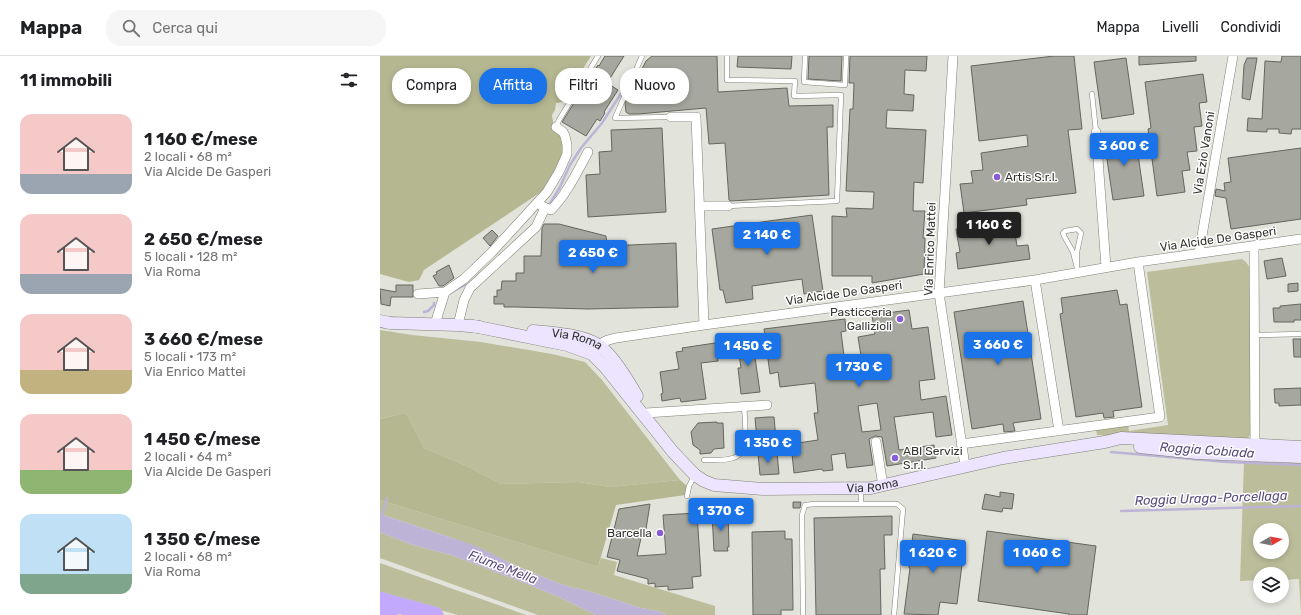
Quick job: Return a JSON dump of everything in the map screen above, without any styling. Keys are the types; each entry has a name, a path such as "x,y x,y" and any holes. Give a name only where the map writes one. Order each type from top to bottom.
{"highway":[{"path":"380,600 435,615"},
{"path":"380,612 390,615"}],"street":[{"name":"Via Enrico Mattei","path":"953,56 939,293 965,466"},
{"name":"Via Ezio Vanoni","path":"1199,253 1233,56"},
{"path":"671,117 696,118 704,325"},
{"path":"458,325 464,300 470,288 536,227 541,206 568,154 568,145 565,136 563,132 556,127"},
{"path":"1096,132 1106,267"},
{"path":"541,206 551,210 557,204 588,152"},
{"path":"418,294 445,292 464,279 541,206"},
{"path":"700,206 728,206"},
{"name":"Via Alcide De Gasperi","path":"595,349 611,339 1035,280 1077,269 1106,267 1301,239"},
{"path":"1254,246 1255,451"},
{"path":"961,444 1160,417 1138,262"},
{"path":"1035,280 1059,431"},
{"path":"435,324 445,292"},
{"name":"Via Roma","path":"380,321 390,323 473,326 563,334 584,339 622,371 658,433"},
{"name":"Via Roma","path":"595,349 605,367 673,452 695,475 714,485 763,489 861,488 883,486 1003,458 1105,442 1197,453 1255,451 1301,447"},
{"path":"646,413 767,405"},
{"path":"876,442 883,486"},
{"name":"Via Roma","path":"1255,451 1301,457"}],"lane":[{"path":"556,127 598,56"},
{"path":"642,56 615,118 671,117"},
{"path":"727,56 727,80 795,81 794,96 841,95 837,201 728,206"},
{"path":"805,56 804,82 846,85 846,56"},
{"path":"1092,94 1096,132"},
{"path":"1077,229 1081,233 1077,252 1077,269 1073,252 1064,236 1064,233 1065,231 1077,229"},
{"path":"1255,335 1301,334"},
{"path":"704,460 733,458 739,455 745,440 746,429 744,406"},
{"path":"686,496 695,475"},
{"path":"861,488 861,504"},
{"path":"803,615 802,514 805,505 897,504 903,510 894,615"}],"green space":[{"path":"380,56 591,56 583,68 555,68 556,104 552,115 554,128 558,131 565,149 548,184 541,192 424,270 419,280 409,282 380,274"},
{"path":"1242,259 1250,268 1252,427 1250,435 1246,441 1097,435 1096,429 1128,425 1129,431 1168,425 1147,272"},
{"path":"380,330 481,342 552,354 585,362 602,380 680,480 610,487 578,482 501,484 469,467 424,448 406,413 380,419"},
{"path":"406,413 424,448 469,467 501,484 578,482 610,487 680,480 687,486 685,495 616,505 598,567 380,500 380,419"},
{"path":"1244,462 1301,463 1301,613 1299,579 1289,580 1289,567 1253,567 1253,580 1240,581"},
{"path":"380,500 598,567 601,558 617,562 614,575 715,606 715,615 666,615 661,612 641,608 588,591 570,587 550,580 452,538 380,514"},
{"path":"380,532 410,544 454,556 522,582 559,597 596,615 538,615 380,558"},
{"path":"380,563 526,615 458,615 380,593"}],"water":[{"name":"Fiume Mella","path":"380,514 476,546 516,566 550,580 641,608 661,612 666,615 596,615 559,597 522,582 454,556 410,544 380,532"}],"building":[{"path":"605,56 624,56 612,75 612,68 596,68 598,65 599,66"},
{"path":"652,56 717,56 718,92 787,88 789,106 833,105 833,127 827,127 829,195 729,200 725,143 709,144 706,108 638,114 629,114 626,112 625,104 689,104 689,68 642,68 646,61"},
{"path":"738,56 792,56 791,69 737,67"},
{"path":"809,56 842,56 841,81 808,79"},
{"path":"850,56 927,56 926,71 905,70 904,94 914,95 913,111 887,110 886,128 926,130 923,183 914,182 913,211 925,211 923,238 925,238 924,274 872,283 872,276 832,276 832,216 847,217 846,208 873,209 874,192 846,191 850,109 853,109 854,83 849,83"},
{"path":"1054,56 1074,56 1082,129 1068,130 1076,193 1026,199 1027,205 964,213 960,184 973,183 971,171 983,170 981,153 1028,146 1027,135 979,141 971,66"},
{"path":"1139,56 1196,56 1196,61 1139,65"},
{"path":"1282,56 1301,56 1301,129 1292,129 1291,134 1279,133 1279,129 1267,129 1267,132 1247,131 1248,118 1262,119 1265,61 1281,62"},
{"path":"1126,58 1134,114 1102,119 1094,62"},
{"path":"1247,58 1257,58 1250,100 1242,98 1244,65"},
{"path":"1203,74 1207,102 1199,103 1202,126 1194,127 1197,151 1187,152 1190,170 1182,171 1185,192 1157,196 1148,129 1151,128 1145,82"},
{"path":"612,86 618,90 612,99"},
{"path":"573,104 609,104 600,121 597,119 586,136 562,122"},
{"path":"662,128 666,212 588,217 586,175 600,174 599,152 612,151 611,130"},
{"path":"1135,134 1144,196 1113,200 1104,139"},
{"path":"1301,148 1301,219 1231,229 1226,198 1215,196 1216,189 1225,191 1224,183 1231,182 1228,158"},
{"path":"812,215 823,291 804,294 802,279 752,286 753,299 726,303 723,290 720,290 712,229"},
{"path":"1013,221 1017,246 1028,245 1030,259 958,269 956,253 960,252 956,229"},
{"path":"544,224 559,224 606,236 607,246 676,243 678,307 588,309 504,307 504,304 494,304 494,296 497,297 497,290 501,290 502,281 516,281 516,273 524,273 524,256 541,256 542,228"},
{"path":"492,230 498,236 490,246 483,238"},
{"path":"1282,258 1286,276 1267,279 1264,261"},
{"path":"449,265 454,278 443,286 439,286 433,276 437,274 436,272"},
{"path":"1298,283 1298,291 1288,292 1288,284"},
{"path":"396,285 413,285 413,297 391,297 390,306 381,304 380,289 396,292"},
{"path":"1117,290 1120,305 1127,304 1142,407 1113,411 1114,417 1104,418 1103,413 1076,417 1060,314 1063,313 1061,298"},
{"path":"1023,301 1041,419 1013,423 1015,431 1004,432 1003,424 972,429 954,312"},
{"path":"1301,304 1301,320 1294,320 1294,322 1274,322 1273,308"},
{"path":"909,310 912,329 928,327 935,379 919,381 921,400 946,396 952,435 936,437 933,412 894,417 899,450 934,445 936,458 887,466 882,437 875,436 869,439 873,465 847,468 845,453 831,455 833,470 823,471 822,469 794,473 791,444 818,440 814,413 818,413 815,383 780,387 778,372 770,374 764,329 845,319 846,331 841,332 845,364 862,362 858,337 875,334 872,315","holes":["877,403 881,430 862,432 858,406"]},
{"path":"752,337 760,392 741,394 738,368 741,368 737,339"},
{"path":"1293,339 1301,339 1301,357 1294,357"},
{"path":"715,343 718,361 701,363 706,399 681,402 680,398 662,401 661,394 663,393 660,372 679,369 676,352 683,351 682,348"},
{"path":"1301,388 1301,405 1279,406 1279,403 1275,403 1274,389"},
{"path":"774,417 776,439 757,440 755,418"},
{"path":"698,423 723,423 724,448 714,449 711,453 700,454 700,450 693,445 691,432"},
{"path":"777,452 779,474 760,475 758,453"},
{"path":"1000,492 1014,494 1012,509 1003,508 1002,512 982,509 985,494 1000,497"},
{"path":"793,502 801,502 800,508 793,508"},
{"path":"650,504 646,529 643,529 637,556 666,554 663,515 697,513 701,576 692,577 693,588 668,590 668,586 655,587 655,583 648,584 648,579 617,571 620,560 607,557 619,509"},
{"path":"712,514 728,514 728,551 714,551"},
{"path":"892,516 892,535 884,535 885,569 880,569 881,615 816,615 814,518"},
{"path":"785,531 785,539 792,539 793,610 781,610 781,615 753,615 752,532"},
{"path":"987,531 1096,546 1087,615 1069,615 978,601"},
{"path":"913,534 965,541 957,604 940,602 938,615 904,614"}],"waterway":[{"path":"549,205 560,187 570,165 581,148 602,123 620,95"},
{"name":"Roggia Uraga-Porcellaga","path":"453,291 465,285"},
{"path":"424,312 428,311 434,303"},
{"name":"Roggia Cobiada","path":"1111,452 1227,462 1301,465"},
{"path":"380,522 387,498"},
{"name":"Roggia Uraga-Porcellaga","path":"1121,511 1301,506"}],"place":[{"name":"Artis S.r.l.","path":"997,177"},
{"name":"Pasticceria Gallizioli","path":"900,319"},
{"name":"ABI Servizi S.r.l.","path":"895,458"},
{"name":"Barcella","path":"660,533"}]}
